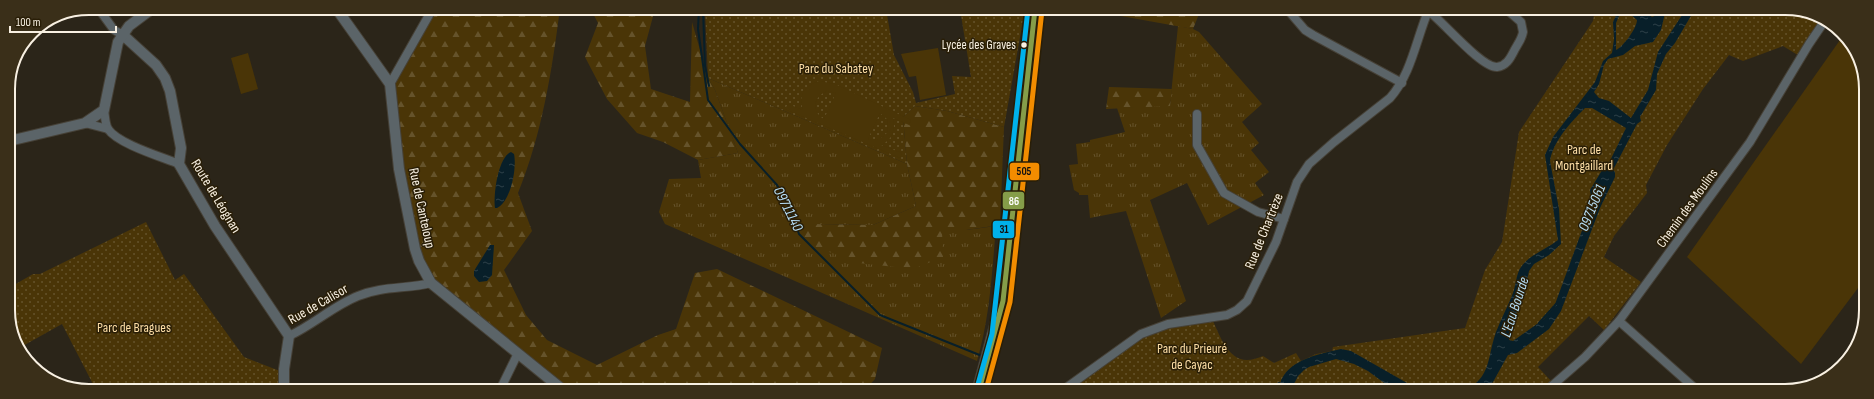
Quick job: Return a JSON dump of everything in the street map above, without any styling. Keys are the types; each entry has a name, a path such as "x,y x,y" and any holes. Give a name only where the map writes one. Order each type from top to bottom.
{"main road":[{"path":"986,384 999,335 1034,15"},
{"path":"981,384 1003,301"}],"street":[{"path":"103,15 114,30 123,35"},
{"path":"108,129 104,110 118,42 130,26 144,15"},
{"name":"Rue de Canteloup","path":"341,15 390,84 399,169 414,242 419,261 431,283 556,384"},
{"path":"390,84 428,15"},
{"path":"1292,15 1306,30 1313,35 1402,83"},
{"name":"Rue de Chartrèze","path":"1071,384 1141,334 1168,324 1212,319 1227,315 1238,310 1247,302 1276,242 1297,182 1308,164 1390,98 1402,83 1426,15"},
{"path":"1433,15 1470,51 1490,66 1496,67 1503,65 1508,61 1523,32 1521,22 1513,15"},
{"name":"Chemin des Moulins","path":"1554,384 1585,357 1619,321 1750,142 1822,25"},
{"name":"Route de Léognan","path":"123,35 156,65 165,78 170,91 181,148 179,164 215,226 288,336"},
{"path":"15,139 86,123 104,110"},
{"path":"1197,114 1197,145 1224,193 1258,212 1284,219"},
{"path":"86,123 108,129 136,148 179,164"},
{"name":"Rue de Calisor","path":"288,336 306,328 358,296 378,289 431,283"},
{"path":"1619,321 1690,384"},
{"path":"284,384 284,369 288,336"},
{"path":"503,384 518,353"}],"green space":[{"path":"429,15 559,15 550,79 540,125 534,148 518,193 532,231 504,270 526,315 547,340 597,365 658,335 676,329 695,273 717,269 882,348 875,379 870,384 556,384 439,290 419,261 390,84"},
{"path":"594,15 653,15 645,46 651,89 690,102 692,22 708,78 715,90 738,153 698,160 663,142 637,133 607,99 585,57 598,23"},
{"name":"Parc du Sabatey","path":"705,15 887,15 894,55 913,92 916,103 955,94 952,76 971,77 961,15 1024,15 1004,127 947,111 915,106 903,117 907,164 708,78"},
{"path":"1115,15 1199,15 1193,29"},
{"name":"Parc de Montgaillard","path":"1594,15 1790,15 1800,16 1822,25 1801,57 1783,46 1743,61 1729,55 1703,89 1667,145 1646,185 1647,193 1614,236 1604,257 1641,282 1604,330 1589,316 1538,367 1552,382 1549,384 1072,384 1152,329 1212,319 1225,345 1234,356 1247,360 1263,356 1274,363 1296,353 1301,361 1316,354 1332,351 1333,347 1465,328 1485,270 1502,242 1519,132 1593,21"},
{"path":"1178,26 1193,29 1199,32 1262,104 1242,122 1259,143 1251,150 1269,172 1255,183 1264,195 1208,225 1187,183 1150,200 1186,301 1161,318 1126,211 1090,218 1088,195 1079,195 1079,193 1074,190 1069,165 1078,164 1076,144 1090,142 1090,140 1125,132 1117,108 1170,105"},
{"path":"1840,40 1849,52 1855,65 1859,84 1859,287 1801,364 1687,257"},
{"path":"938,48 946,95 920,100 916,76 909,77 901,54"},
{"path":"248,53 258,89 241,94 231,58"},
{"path":"708,78 907,164 916,206 873,225 805,224 966,230 996,226 988,311 977,361 665,224 659,212 669,179 701,178 698,160 738,153 715,90"},
{"path":"819,81 835,84 911,120 909,125 893,118 894,127 892,134 885,143 881,145 902,153 900,158 785,109 788,104 803,110 801,99 802,95 806,88","holes":["828,91 836,93 824,119 815,108 817,100 820,96","880,113 888,120 887,133 878,140 868,139"]},
{"path":"1109,87 1172,89 1170,106 1106,109"},
{"path":"915,106 947,111 1004,127 1000,225 966,230 942,230 943,257 913,269 859,263 789,237 805,224 873,225 916,206 907,164 903,117"},
{"name":"Parc de Bragues","path":"146,222 175,280 184,274 244,357 280,371 280,384 93,384 62,324 24,345 23,343 16,325 15,284 33,274 40,274"}],"water":[{"name":"L'Eau Bourde","path":"1616,15 1619,15 1616,23 1616,50 1629,37 1635,28 1637,20 1631,15 1650,15 1652,17 1665,15 1661,30 1653,42 1635,46 1623,55 1608,59 1604,65 1599,84 1594,92 1599,98 1609,101 1631,118 1648,90 1658,52 1682,15 1691,15 1675,43 1666,54 1657,74 1656,90 1640,117 1641,121 1637,124 1613,170 1615,172 1615,177 1600,208 1561,311 1549,329 1517,353 1508,355 1491,384 1474,384 1480,379 1487,366 1496,332 1513,293 1521,267 1533,256 1558,240 1545,155 1553,137 1595,82 1603,61 1612,53 1614,39 1613,22","holes":["1585,108 1592,108 1626,128 1607,167 1604,167 1590,190 1591,197 1588,214 1554,307 1544,319 1513,341 1509,340 1509,334 1525,290 1529,271 1534,264 1549,255 1561,244 1559,209 1550,161 1555,146 1563,132"]},
{"path":"511,152 514,154 515,160 512,184 506,199 502,204 495,208 497,177 506,155"},
{"path":"490,245 494,245 492,275 487,281 479,282 474,276 474,271"},
{"path":"1341,349 1351,351 1409,384 1386,384 1368,371 1354,364 1336,359 1309,367 1298,376 1294,384 1280,384 1286,372 1293,366 1302,360 1322,353"}],"waterway":[{"name":"O9711140","path":"699,15 698,29 708,100 740,144 777,185 788,205 799,234 880,315 982,356"},
{"name":"O9711140","path":"703,15 705,66 709,86"},
{"name":"O9715061","path":"1539,323 1556,304"}],"transit line":[{"name":"31","path":"978,384 992,334 1027,15"},
{"name":"86","path":"981,384 1003,301 1034,15"},
{"name":"505","path":"988,384 1010,302 1041,15"}],"place":[{"name":"Lycée des Graves","path":"1024,45"}],"park label":[{"name":"Parc du Prieuré de Cayac","path":"1192,356"}]}
